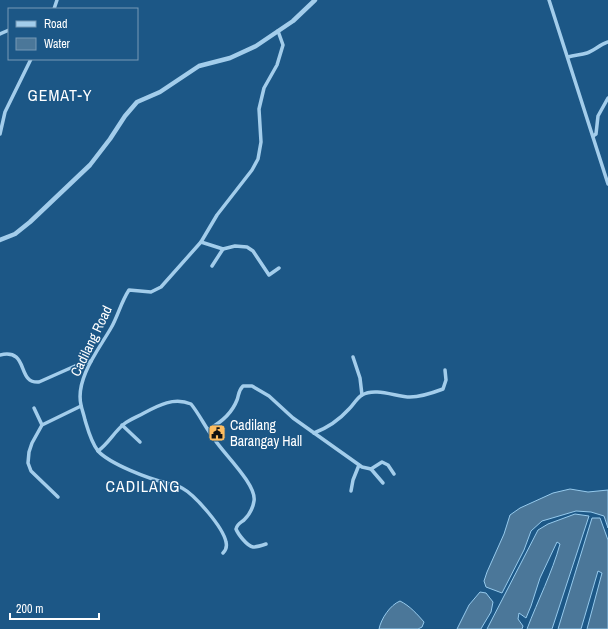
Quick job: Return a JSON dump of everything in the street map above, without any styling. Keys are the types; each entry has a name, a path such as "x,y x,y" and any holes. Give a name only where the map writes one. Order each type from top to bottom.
{"street":[{"path":"0,240 15,234 30,222 90,165 125,116 137,102 160,92 199,66 230,58 256,46 293,21 315,0"},
{"path":"549,0 608,184"},
{"name":"Cadilang Road","path":"98,451 93,443 81,406 81,389 91,361 110,330 118,315 123,299 129,290 151,292 161,287 201,242 217,215 252,170 258,159 261,142 259,109 262,95 264,88 277,65 283,45 278,31"},
{"path":"568,57 578,53 590,52 600,44 608,42"},
{"path":"0,134 5,112 31,60"},
{"path":"593,136 596,134 598,116 608,98"},
{"path":"201,242 223,249 235,246 247,247 253,251 268,275 279,268"},
{"path":"212,266 223,249"},
{"path":"0,355 7,354 15,356 26,375 31,381 35,382 39,382 75,366 91,361"},
{"path":"353,357 360,378 362,395"},
{"path":"314,433 323,430 336,420 362,395 384,392 411,397 443,389 446,380 445,370"},
{"path":"208,430 218,424 232,410 237,400 239,390 246,385 252,386 269,396 294,418 359,465 366,469 371,469 382,462 388,465 394,474"},
{"path":"223,553 226,550 226,543 223,533 201,504 188,493 176,485 167,484 107,459 98,451 122,425 157,406 174,401 191,404 214,439 244,477 255,499 254,506 245,519 237,525 237,533 249,545 254,547 266,544"},
{"path":"58,497 31,471 28,464 30,448 42,425 81,406"},
{"path":"34,408 42,425"},
{"path":"122,425 140,442"},
{"path":"351,491 353,480 359,465"},
{"path":"371,469 382,483"}],"water":[{"path":"570,489 588,492 608,490 608,528 604,516 591,512 576,511 542,521 531,531 524,550 502,593 486,587 484,581 487,572 504,534 510,515 520,508 553,493"},
{"path":"575,514 589,516 552,629 527,629 557,555 560,544 557,542 540,578 526,618 519,613 518,619 523,626 522,629 487,629 538,530 548,524"},
{"path":"592,518 600,518 608,540 608,629 587,629 602,573 598,571 581,629 558,629"},
{"path":"480,592 486,593 493,602 491,612 481,629 457,629 469,605"},
{"path":"400,601 416,613 424,622 422,627 418,629 379,629 386,613"}],"place":[{"name":"Cadilang Barangay Hall","path":"217,433"}],"district":[{"name":"GEMAT-Y","path":"60,95"},
{"name":"CADILANG","path":"143,486"}]}
